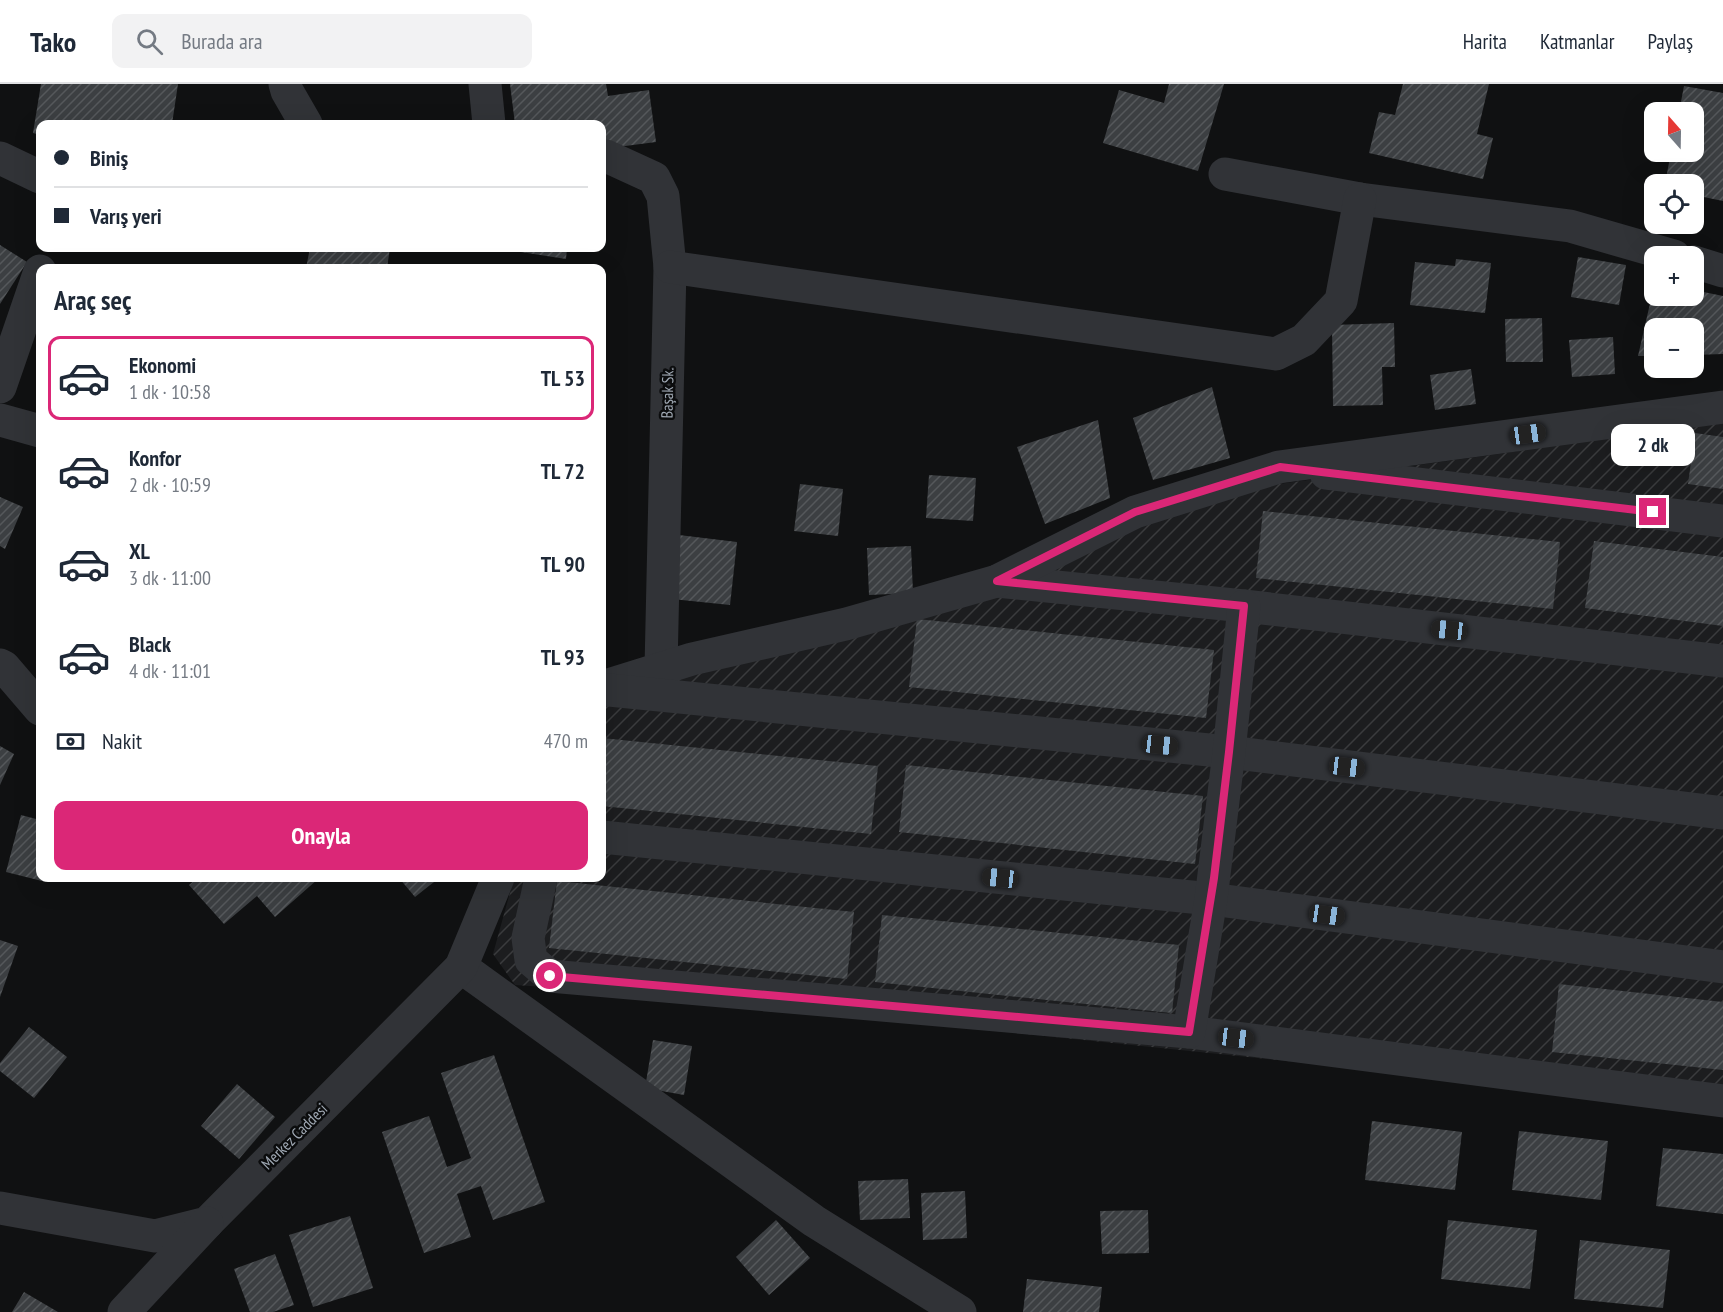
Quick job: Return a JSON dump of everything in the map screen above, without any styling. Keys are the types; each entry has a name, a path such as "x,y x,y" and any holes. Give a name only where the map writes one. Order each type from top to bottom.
{"street":[{"path":"285,84 286,91 304,120"},
{"path":"485,84 489,120"},
{"name":"Başak Sk.","path":"606,156 654,178 663,196 670,267 661,668"},
{"path":"0,158 36,175"},
{"path":"1225,174 1360,199 1570,226 1644,247"},
{"path":"670,267 1276,354 1304,340 1341,301 1360,199"},
{"path":"1704,265 1723,271"},
{"path":"0,387 36,284"},
{"path":"606,687 692,659 846,624 997,581 1135,512 1280,467 1723,407"},
{"path":"0,420 36,430"},
{"path":"1280,467 1723,521"},
{"path":"997,581 1244,606 1723,661"},
{"path":"1189,1032 1211,899 1244,606"},
{"path":"0,665 36,704"},
{"path":"606,688 1229,752 1723,813"},
{"path":"606,837 1211,899 1723,967"},
{"name":"Merkez Caddesi","path":"124,1312 207,1223 461,967 496,882"},
{"path":"540,882 528,938 531,960 550,976 1189,1032 1723,1101"},
{"path":"461,967 814,1221 960,1312"},
{"path":"0,1208 155,1236 207,1223"}],"shaded area":[{"path":"1723,417 1723,1114 1316,1064 620,992 515,985 493,954 513,882 606,882 606,705 671,679 1243,487 1506,453"}],"building":[{"path":"41,84 178,84 173,120 36,120 36,134 33,133"},
{"path":"510,84 606,84 608,96 649,90 656,142 606,148 606,120 514,120"},
{"path":"1169,84 1224,84 1198,171 1103,143 1119,90 1164,103"},
{"path":"1403,84 1489,84 1477,134 1493,138 1483,179 1369,153 1379,112 1395,115"},
{"path":"1684,86 1723,93 1723,201 1704,197 1704,174 1667,174 1669,162 1704,162 1704,102 1681,102"},
{"path":"0,245 27,262 0,304"},
{"path":"309,252 389,252 388,264 307,264"},
{"path":"521,252 567,252 566,259"},
{"path":"1578,257 1626,265 1619,305 1571,297"},
{"path":"1456,259 1491,263 1485,313 1410,305 1415,262 1455,266"},
{"path":"1704,292 1723,296 1723,354 1704,355 1704,318 1647,318 1649,306 1704,306"},
{"path":"1542,318 1543,362 1506,362 1505,319"},
{"path":"1394,323 1395,367 1382,367 1383,405 1333,406 1332,325"},
{"path":"1644,330 1644,356 1638,356"},
{"path":"1613,337 1615,374 1572,377 1569,340"},
{"path":"1471,369 1476,404 1435,410 1430,375"},
{"path":"1212,387 1230,458 1153,480 1133,418"},
{"path":"1098,420 1110,498 1045,524 1017,447"},
{"path":"1695,433 1723,437 1723,489 1688,484"},
{"path":"929,475 976,478 973,521 926,518"},
{"path":"800,484 843,489 838,536 794,531"},
{"path":"0,497 23,507 5,549 0,546"},
{"path":"1263,511 1560,542 1553,609 1256,578"},
{"path":"679,535 737,542 730,605 672,599"},
{"path":"1594,541 1723,557 1723,626 1585,608"},
{"path":"911,546 913,593 869,595 867,548"},
{"path":"917,619 1214,650 1206,718 909,687"},
{"path":"606,738 878,766 871,834 606,806"},
{"path":"0,746 14,754 0,785"},
{"path":"906,765 1203,796 1195,864 899,832"},
{"path":"21,815 36,819 36,880 6,872"},
{"path":"192,882 315,882 275,917 257,896 224,924 189,885"},
{"path":"402,882 434,882 415,897"},
{"path":"557,882 854,912 847,979 549,948"},
{"path":"882,915 1179,945 1172,1013 875,982"},
{"path":"0,940 18,946 0,997"},
{"path":"1559,984 1723,1002 1723,1070 1552,1052"},
{"path":"29,1027 67,1057 34,1098 0,1071 0,1063"},
{"path":"653,1040 692,1046 684,1095 645,1088"},
{"path":"494,1055 545,1202 493,1220 481,1186 457,1194 471,1237 424,1253 382,1132 429,1116 447,1167 471,1158 441,1073"},
{"path":"237,1084 275,1117 239,1159 201,1126"},
{"path":"1372,1121 1462,1132 1455,1190 1365,1180"},
{"path":"1519,1131 1608,1141 1601,1200 1512,1190"},
{"path":"1663,1148 1723,1154 1723,1214 1656,1206"},
{"path":"908,1179 910,1218 860,1220 858,1181"},
{"path":"965,1191 967,1238 923,1240 921,1193"},
{"path":"1148,1210 1149,1253 1102,1254 1100,1211"},
{"path":"350,1216 373,1288 313,1307 289,1235"},
{"path":"776,1220 810,1258 769,1295 736,1257"},
{"path":"1448,1220 1537,1230 1530,1289 1441,1279"},
{"path":"1580,1240 1670,1250 1663,1308 1574,1299"},
{"path":"275,1254 294,1305 273,1312 250,1312 234,1269"},
{"path":"1027,1279 1102,1287 1099,1312 1023,1312"},
{"path":"24,1292 58,1312 12,1312"}],"route":[{"path":"550,976 1189,1032 1214,878 1244,606 997,581 1135,512 1280,467 1653,512"}]}
